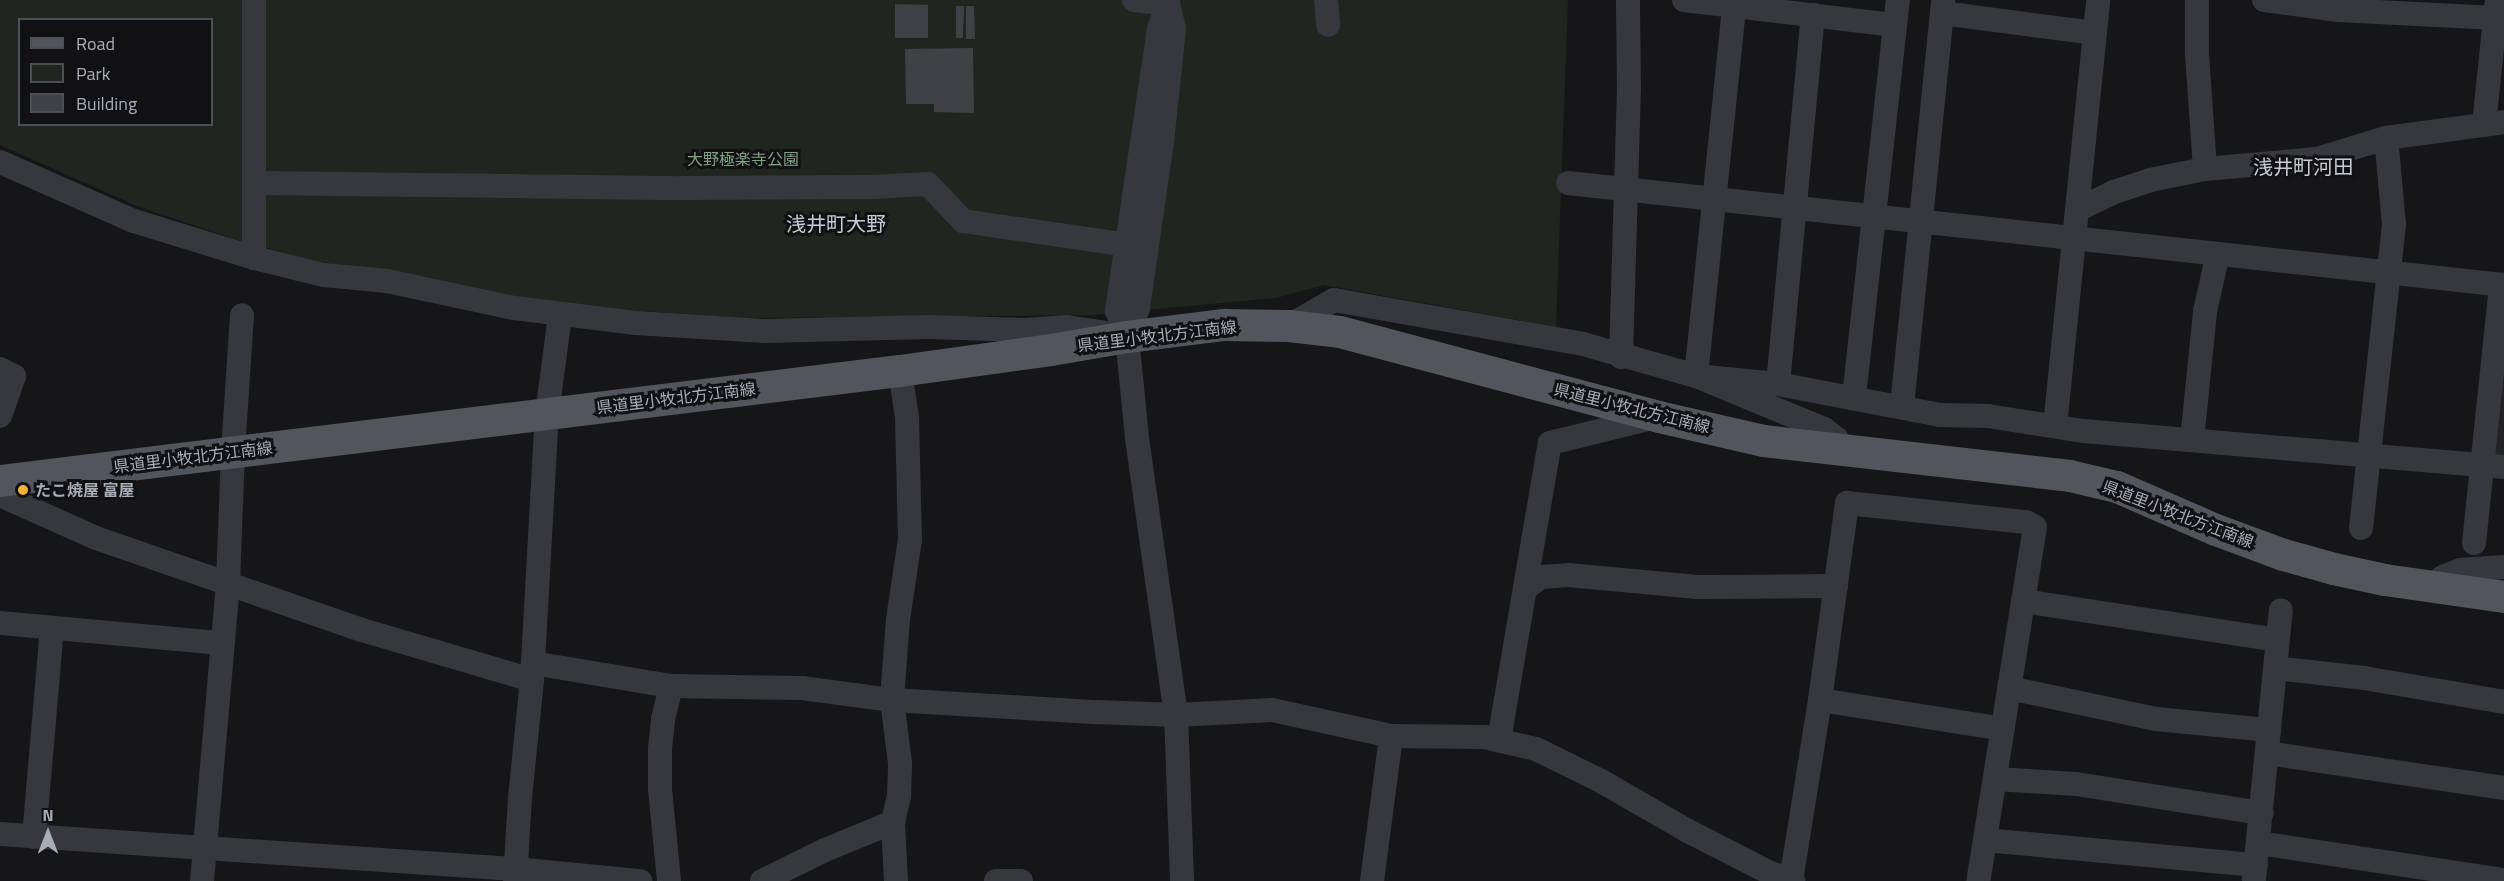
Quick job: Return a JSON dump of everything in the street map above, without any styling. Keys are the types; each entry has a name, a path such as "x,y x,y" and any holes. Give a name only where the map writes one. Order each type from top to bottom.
{"main road":[{"name":"県道里小牧北方江南線","path":"0,481 900,371 1224,325 1289,326 1340,332 1659,417 1764,441 2070,476 2117,487 2284,555 2334,569 2501,601"}],"street":[{"path":"254,0 254,258"},
{"path":"1134,0 1168,2"},
{"path":"1326,0 1328,25"},
{"path":"1621,357 1629,88 1628,0"},
{"path":"1683,0 1734,3 1894,25"},
{"path":"1854,397 1898,0"},
{"path":"2055,426 2098,0"},
{"path":"2197,0 2197,54 2205,169"},
{"path":"2077,210 2114,192 2150,180 2205,169 2317,159 2386,138 2494,123 2497,9 2338,10 2264,0"},
{"path":"1168,2 1159,29 1117,311 1127,337 1135,428 1176,715 1182,881"},
{"path":"1127,337 1138,309 1162,142 1174,29 1168,2"},
{"path":"1696,376 1734,3"},
{"path":"1902,406 1919,222 1943,6 2094,33"},
{"path":"1778,384 1813,15"},
{"path":"2361,528 2391,273 2394,224 2386,138"},
{"path":"0,162 134,221 254,258 324,275 387,281 450,296 560,315 765,332 928,327 1025,330 1067,327 1127,337"},
{"path":"255,183 683,188 870,187 928,184 963,221 1127,245"},
{"path":"1568,183 2502,285 2493,466 2474,543"},
{"path":"2192,440 2205,311 2218,254"},
{"path":"1289,326 1334,300 1582,344 1621,357 1696,376 1824,429 1836,438 1845,451"},
{"path":"202,881 228,583 232,451 242,315"},
{"path":"515,875 532,671 547,414 560,315"},
{"path":"0,369 14,376 0,416"},
{"path":"896,881 893,822 899,796 900,763 892,700 898,619 910,540 907,417 900,371"},
{"path":"1696,376 1778,384 1940,415 1988,416 2055,426 2192,440 2493,466"},
{"path":"1499,740 1550,443 1659,417"},
{"path":"0,495 96,538 362,630 532,671 671,686 802,688 892,700 1176,715 1272,710 1391,736 1484,737 1499,740 1536,749 1601,782 1688,831 1768,872 1791,881 1820,700 1846,503 2026,522 2035,527 1978,881"},
{"path":"2432,587 2443,577 2460,570 2504,567"},
{"path":"1525,589 1541,577 1568,575 1697,587 1836,586"},
{"path":"2023,601 2277,640"},
{"path":"2256,863 2281,610"},
{"path":"0,623 221,644"},
{"path":"34,837 52,628"},
{"path":"2275,668 2364,678 2504,702"},
{"path":"669,881 660,789 660,749 663,719 671,686"},
{"path":"2009,688 2504,788"},
{"path":"1820,700 2003,729"},
{"path":"1372,881 1391,736"},
{"path":"1995,779 2076,784 2262,813"},
{"path":"762,881 788,876 825,850 893,822"},
{"path":"0,834 204,847 515,875 640,881"},
{"path":"1985,840 2256,863 2504,880"},
{"path":"996,881 1021,881"}],"shaded area":[{"path":"2504,317 2504,463 2487,461"}],"green space":[{"name":"大野極楽寺公園","path":"0,0 1568,0 1556,327 1324,285 1276,298 1093,315 739,318 563,305 311,260 237,240 137,206 0,145"}],"building":[{"path":"895,4 928,5 928,38 895,38"},
{"path":"956,6 964,6 963,38 956,38"},
{"path":"966,6 974,6 975,39 966,39"},
{"path":"973,48 974,113 934,112 934,104 906,104 905,49"}],"place":[{"name":"たこ焼屋 富屋","path":"23,490"}],"district":[{"name":"浅井町河田","path":"2303,166"},
{"name":"浅井町大野","path":"836,223"}]}
